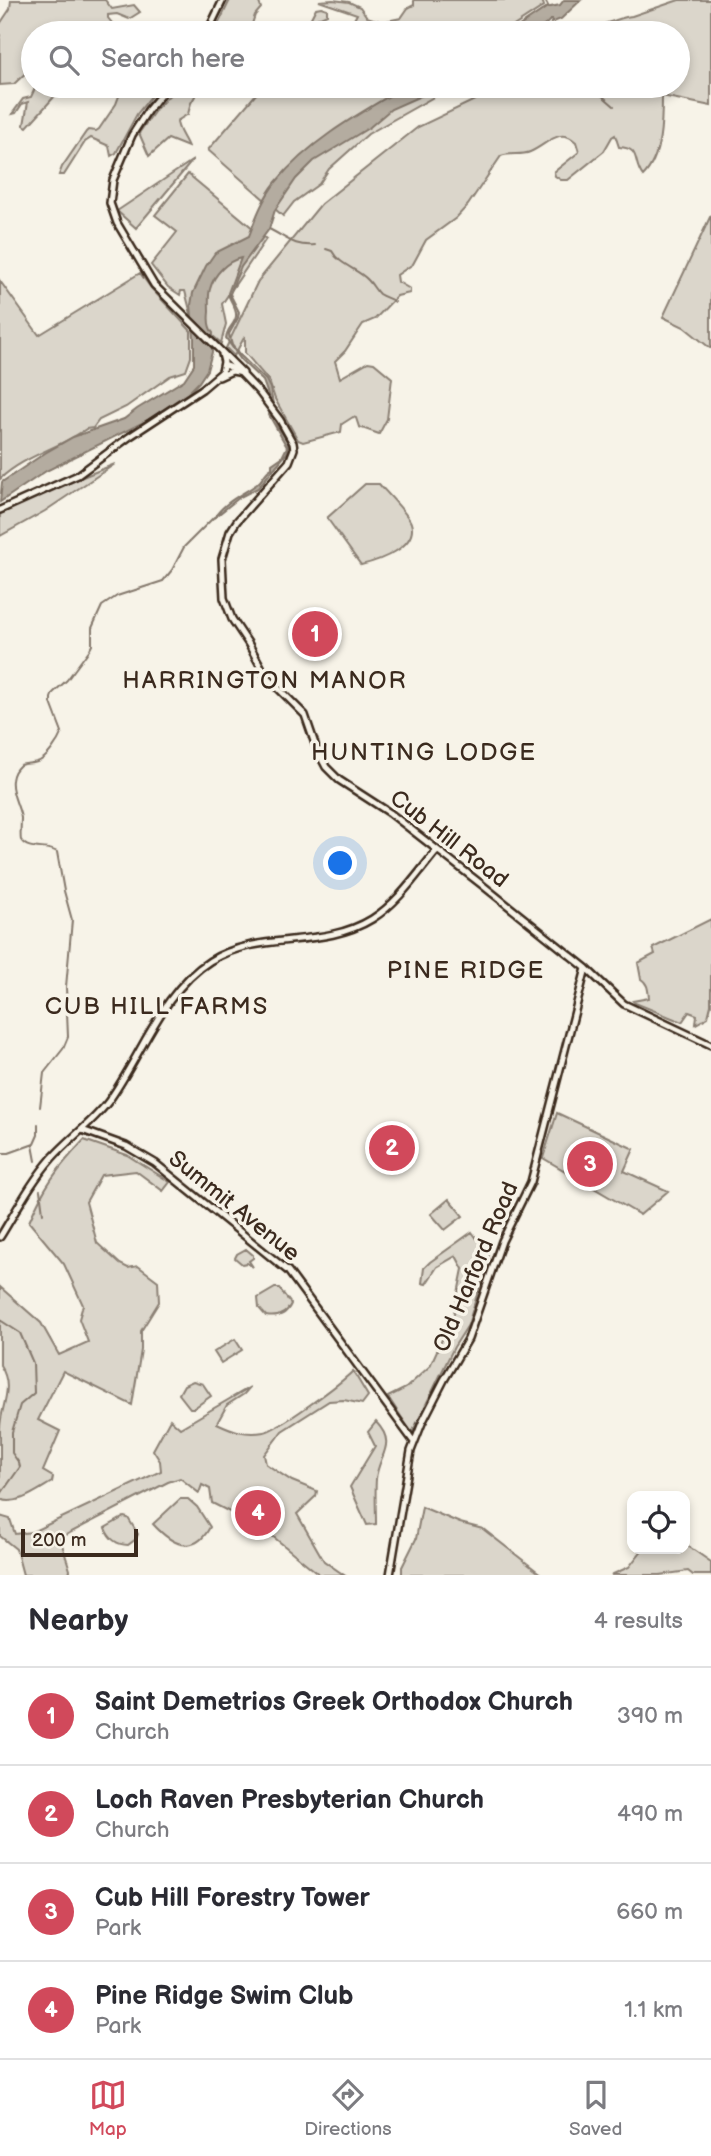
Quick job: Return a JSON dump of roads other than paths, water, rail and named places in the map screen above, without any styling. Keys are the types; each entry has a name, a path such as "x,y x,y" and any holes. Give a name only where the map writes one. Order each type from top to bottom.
{"street":[{"path":"213,21 223,0"},
{"path":"159,98 136,128 113,180 109,199 117,223 149,278 243,373"},
{"path":"218,378 224,365 220,352"},
{"name":"Cub Hill Road","path":"224,365 243,373 271,407 293,443 293,455 237,521 227,539 222,559 222,580 229,612 270,682 305,715 329,771 346,786 390,813 437,850 586,968 629,1008 711,1045"},
{"path":"0,510 78,475 129,437 218,378 232,371 243,373"},
{"path":"0,1237 41,1171 107,1103 169,1003 182,985 198,970 221,955 246,946 331,935 361,925 388,907 437,850"},
{"name":"Old Harford Road","path":"390,1575 404,1482 414,1442 444,1380 468,1339 499,1248 531,1182 586,968"},
{"name":"Summit Avenue","path":"82,1130 126,1146 155,1163 288,1271 414,1442"}],"waterway":[{"path":"545,0 549,8"},
{"path":"605,98 614,106"},
{"path":"269,229 296,243 315,245"},
{"path":"326,249 364,276 379,294 395,302"},
{"path":"40,1107 44,1073 63,1049 68,1037 66,987 72,920 57,852 28,846 21,840 21,818 12,789 13,775 20,765 37,762 45,757 60,736 62,732 51,698 90,649 92,628 102,606 117,596 163,581 184,547 214,517"},
{"path":"0,1153 9,1153 34,1144 38,1135 38,1124"},
{"path":"33,1145 36,1161"},
{"path":"40,1190 43,1213"},
{"path":"0,1320 20,1333 33,1363 34,1393 20,1405 12,1432 12,1453 20,1467 1,1494"}],"place":[{"name":"Saint Demetrios Greek Orthodox Church","path":"315,634"},
{"name":"Loch Raven Presbyterian Church","path":"392,1148"},
{"name":"Cub Hill Forestry Tower","path":"590,1164"},
{"name":"Pine Ridge Swim Club","path":"258,1513"}],"district":[{"name":"HARRINGTON MANOR","path":"265,680"},
{"name":"HUNTING LODGE","path":"424,752"},
{"name":"PINE RIDGE","path":"466,970"},
{"name":"CUB HILL FARMS","path":"157,1006"}]}
